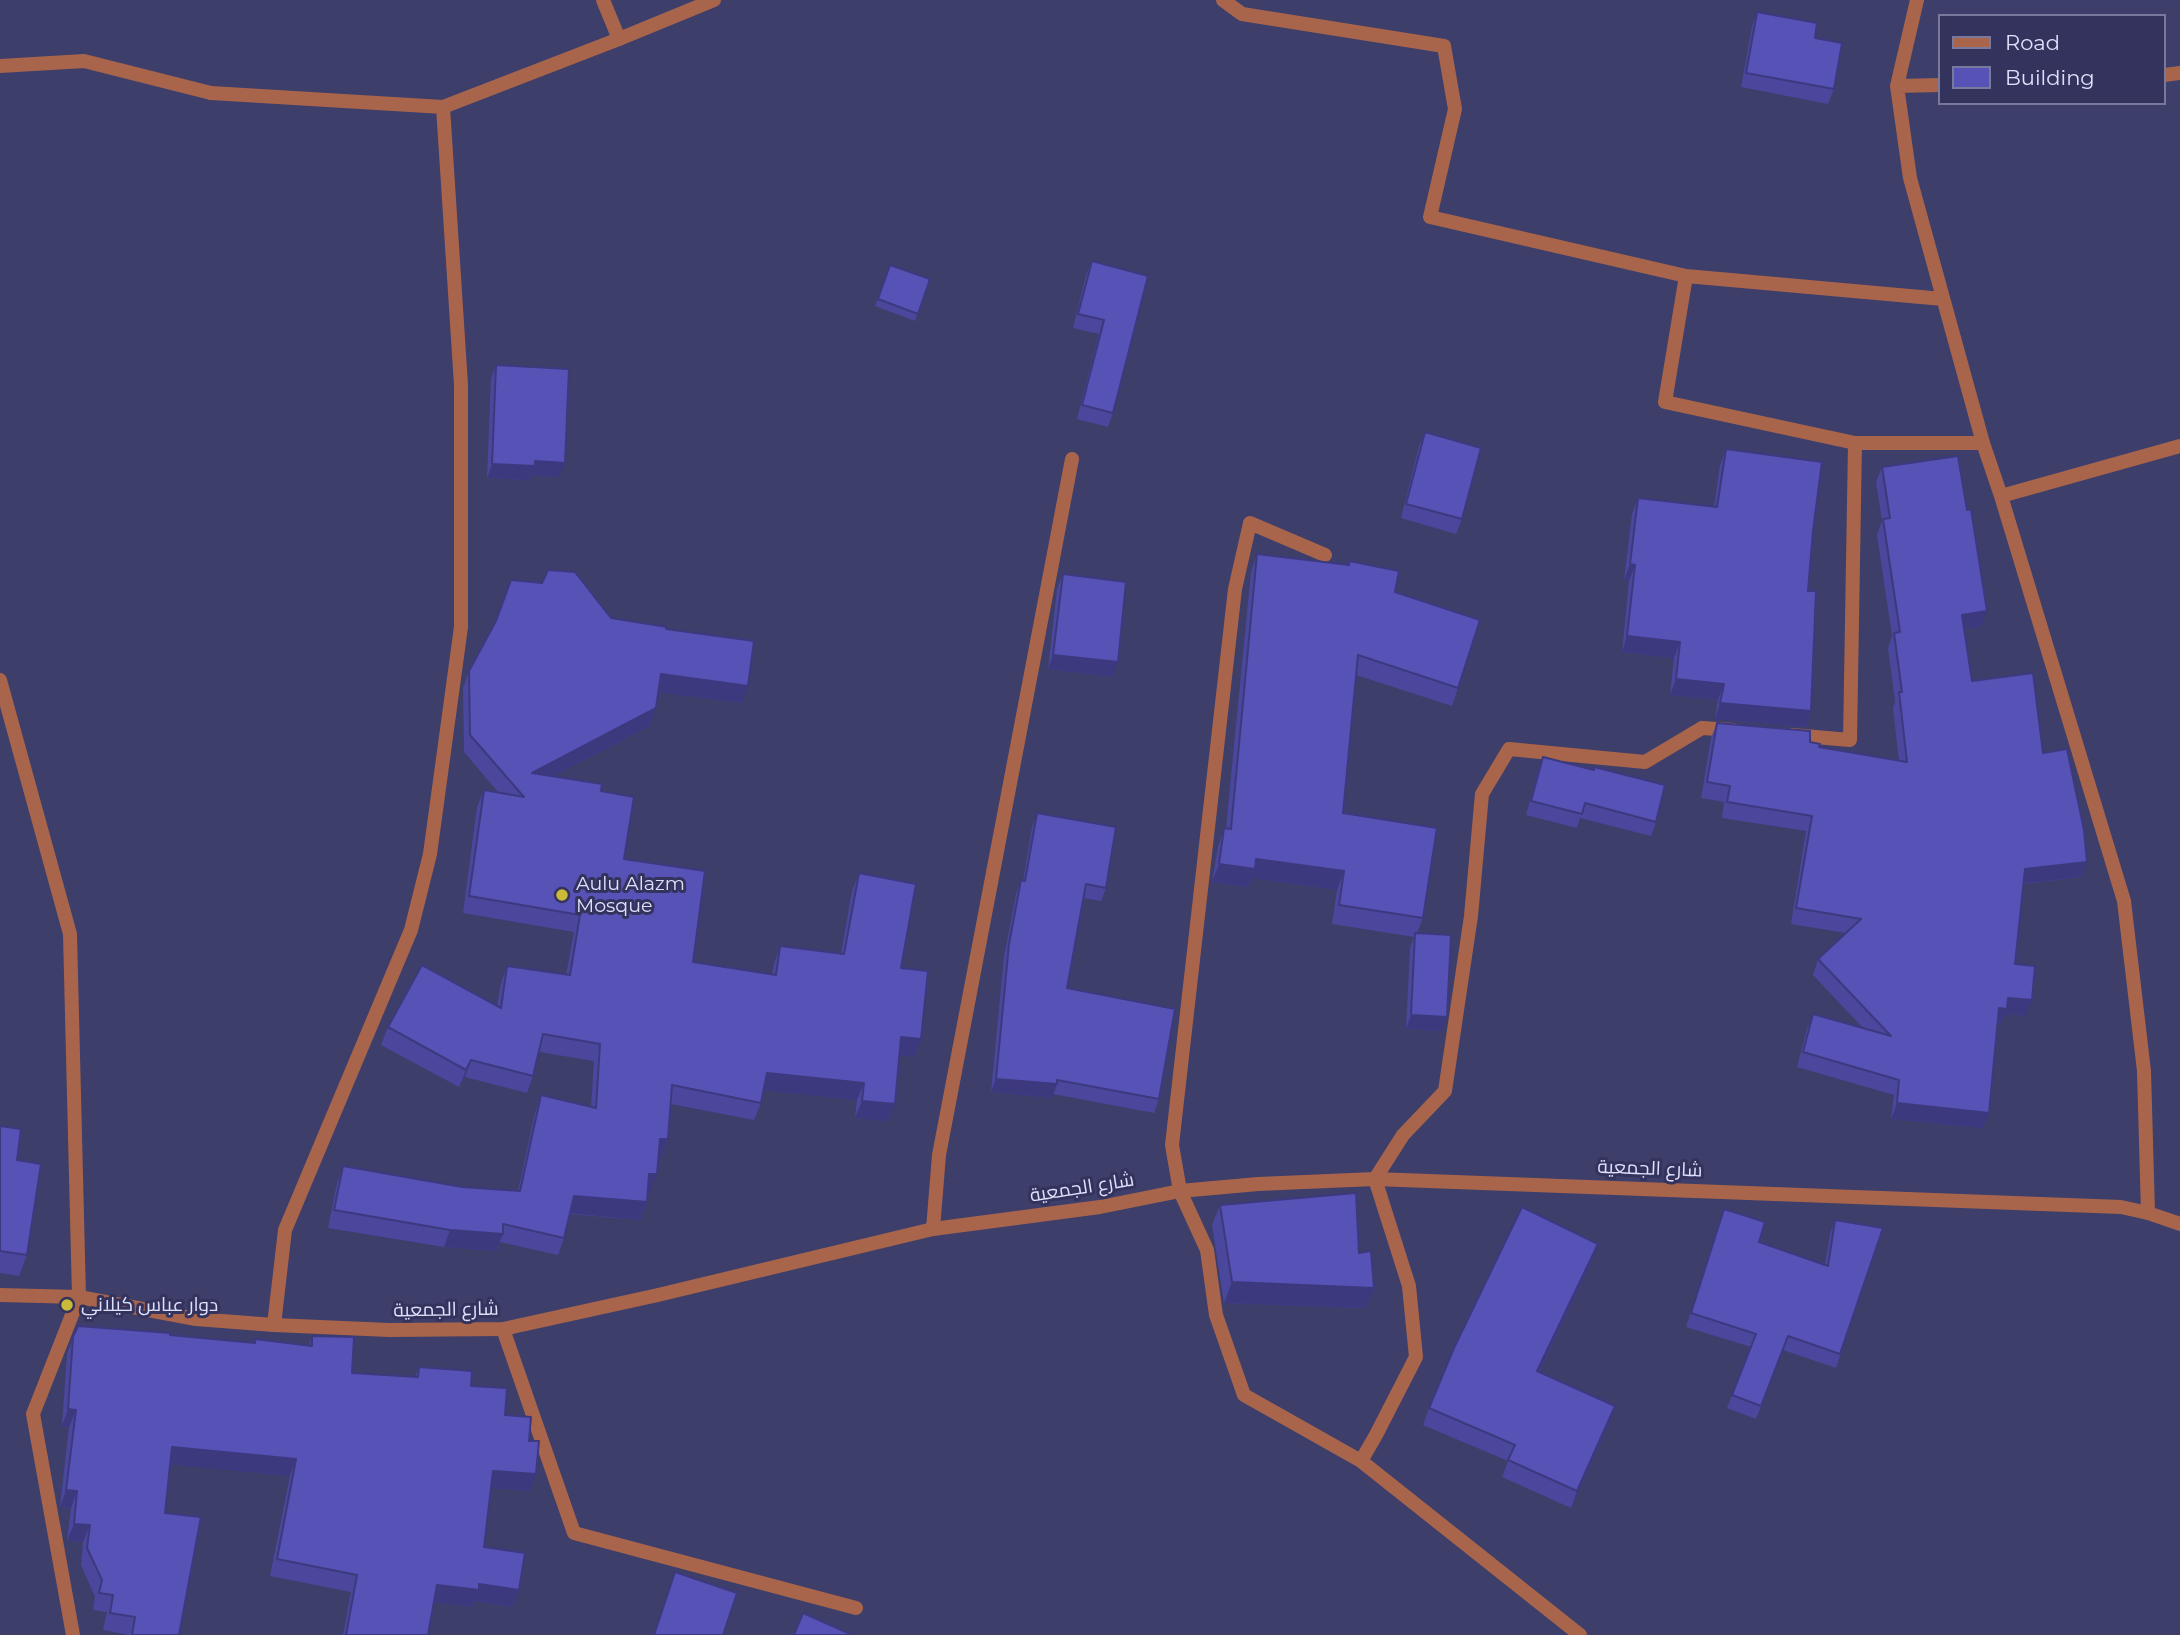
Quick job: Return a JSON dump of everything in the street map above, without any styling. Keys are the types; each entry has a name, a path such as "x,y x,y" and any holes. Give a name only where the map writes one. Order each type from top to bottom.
{"street":[{"path":"603,0 620,39"},
{"path":"0,66 84,61 211,93 443,107 714,0"},
{"path":"1223,0 1242,14 1444,46 1455,109 1430,218 1686,276 1943,299"},
{"path":"1917,0 1897,86 1910,178 1983,443 2124,901 2144,1072 2148,1213"},
{"path":"1897,86 1938,85"},
{"path":"274,1325 285,1230 411,929 430,854 461,626 461,385 443,107"},
{"path":"1686,276 1665,402 1854,443 1983,443"},
{"path":"1783,735 1850,740 1854,443"},
{"path":"2001,496 2180,446"},
{"path":"933,1229 939,1155 1072,459"},
{"path":"1325,555 1250,523 1235,589 1172,1145 1180,1191 1207,1250 1216,1315 1244,1395 1361,1461 1580,1635"},
{"path":"0,680 70,934 79,1297 33,1414 73,1635"},
{"path":"1361,1461 1416,1357 1409,1286 1375,1179 1403,1135 1445,1091 1471,916 1482,794 1509,749 1646,762 1702,728 1742,731"},
{"name":"شارع الجمعية","path":"0,1295 79,1297 196,1319 274,1325 389,1330 503,1329 933,1229 1100,1207 1180,1191 1258,1184 1375,1179 2121,1207 2180,1224"},
{"path":"503,1329 574,1533 856,1608"}],"building":[{"path":"1757,12 1817,23 1815,38 1842,43 1834,89 1746,73"},
{"path":"1092,261 1148,276 1113,413 1082,405 1104,320 1078,314"},
{"path":"890,265 930,279 918,314 878,299"},
{"path":"496,365 569,369 565,463 535,461 535,466 492,464"},
{"path":"1425,432 1481,448 1462,519 1406,504"},
{"path":"1726,449 1822,462 1808,591 1816,591 1811,711 1720,703 1724,684 1676,679 1680,642 1627,636 1635,565 1630,564 1638,498 1717,507"},
{"path":"1958,456 1967,510 1971,509 1987,611 1962,615 1972,681 2033,673 2043,753 2067,749 2084,830 2087,862 2025,869 2015,964 2035,966 2032,1000 2008,998 2007,1009 1999,1008 1989,1113 1897,1103 1899,1080 1803,1052 1813,1014 1891,1036 1818,959 1861,919 1796,908 1812,816 1727,802 1730,786 1707,782 1717,723 1810,731 1810,742 1820,744 1819,747 1907,762 1894,633 1900,632 1883,519 1890,518 1882,467"},
{"path":"1257,554 1349,565 1349,561 1399,571 1395,592 1480,620 1458,688 1358,655 1343,813 1437,828 1423,918 1339,905 1344,871 1256,859 1255,869 1219,864 1224,828 1231,829"},
{"path":"548,570 575,572 611,618 667,627 666,629 754,641 748,686 661,674 656,708 532,773 602,784 601,791 634,797 624,859 705,871 693,962 776,975 780,946 844,954 859,873 916,884 901,968 928,971 921,1039 901,1037 895,1104 862,1101 864,1083 767,1073 761,1103 672,1085 668,1139 660,1139 657,1174 649,1174 647,1202 574,1196 564,1238 503,1224 503,1234 450,1230 334,1210 343,1166 462,1187 520,1191 541,1095 596,1108 600,1044 543,1034 533,1076 471,1060 466,1070 388,1027 422,965 501,1008 507,966 570,975 580,915 469,896 484,790 524,797 470,735 469,671 496,621 511,580 542,583"},
{"path":"1063,574 1126,582 1118,662 1053,655"},
{"path":"1543,757 1665,785 1656,822 1585,803 1582,814 1531,801"},
{"path":"1037,813 1116,827 1106,888 1086,884 1067,988 1175,1009 1159,1099 1057,1080 1057,1084 996,1079 1009,944 1021,880 1025,881"},
{"path":"1415,933 1451,935 1447,1017 1411,1015"},
{"path":"0,1126 21,1129 17,1160 41,1164 27,1255 0,1251"},
{"path":"1356,1193 1359,1253 1371,1251 1374,1288 1232,1282 1220,1205"},
{"path":"1522,1207 1598,1244 1537,1371 1615,1406 1577,1491 1508,1460 1515,1445 1429,1408 1454,1348"},
{"path":"1724,1209 1765,1222 1759,1242 1828,1266 1835,1220 1883,1228 1840,1354 1788,1336 1761,1406 1732,1395 1756,1334 1691,1313"},
{"path":"78,1326 255,1343 255,1339 312,1346 312,1336 354,1337 352,1373 418,1377 419,1367 472,1371 471,1386 507,1388 505,1415 531,1417 529,1441 539,1441 536,1474 493,1471 484,1547 525,1553 519,1590 479,1584 479,1590 437,1585 428,1635 346,1635 357,1575 277,1559 296,1459 172,1447 165,1513 201,1517 179,1635 132,1635 135,1617 110,1613 113,1595 99,1593 102,1580 87,1548 90,1525 74,1524 77,1491 66,1490 76,1410 68,1409 73,1337"},
{"path":"675,1572 737,1593 723,1635 654,1635"},
{"path":"803,1613 848,1633 848,1635 794,1635"}],"place":[{"name":"Aulu Alazm Mosque","path":"562,895"},
{"name":"دوار عباس كيلاني","path":"67,1305"}]}
